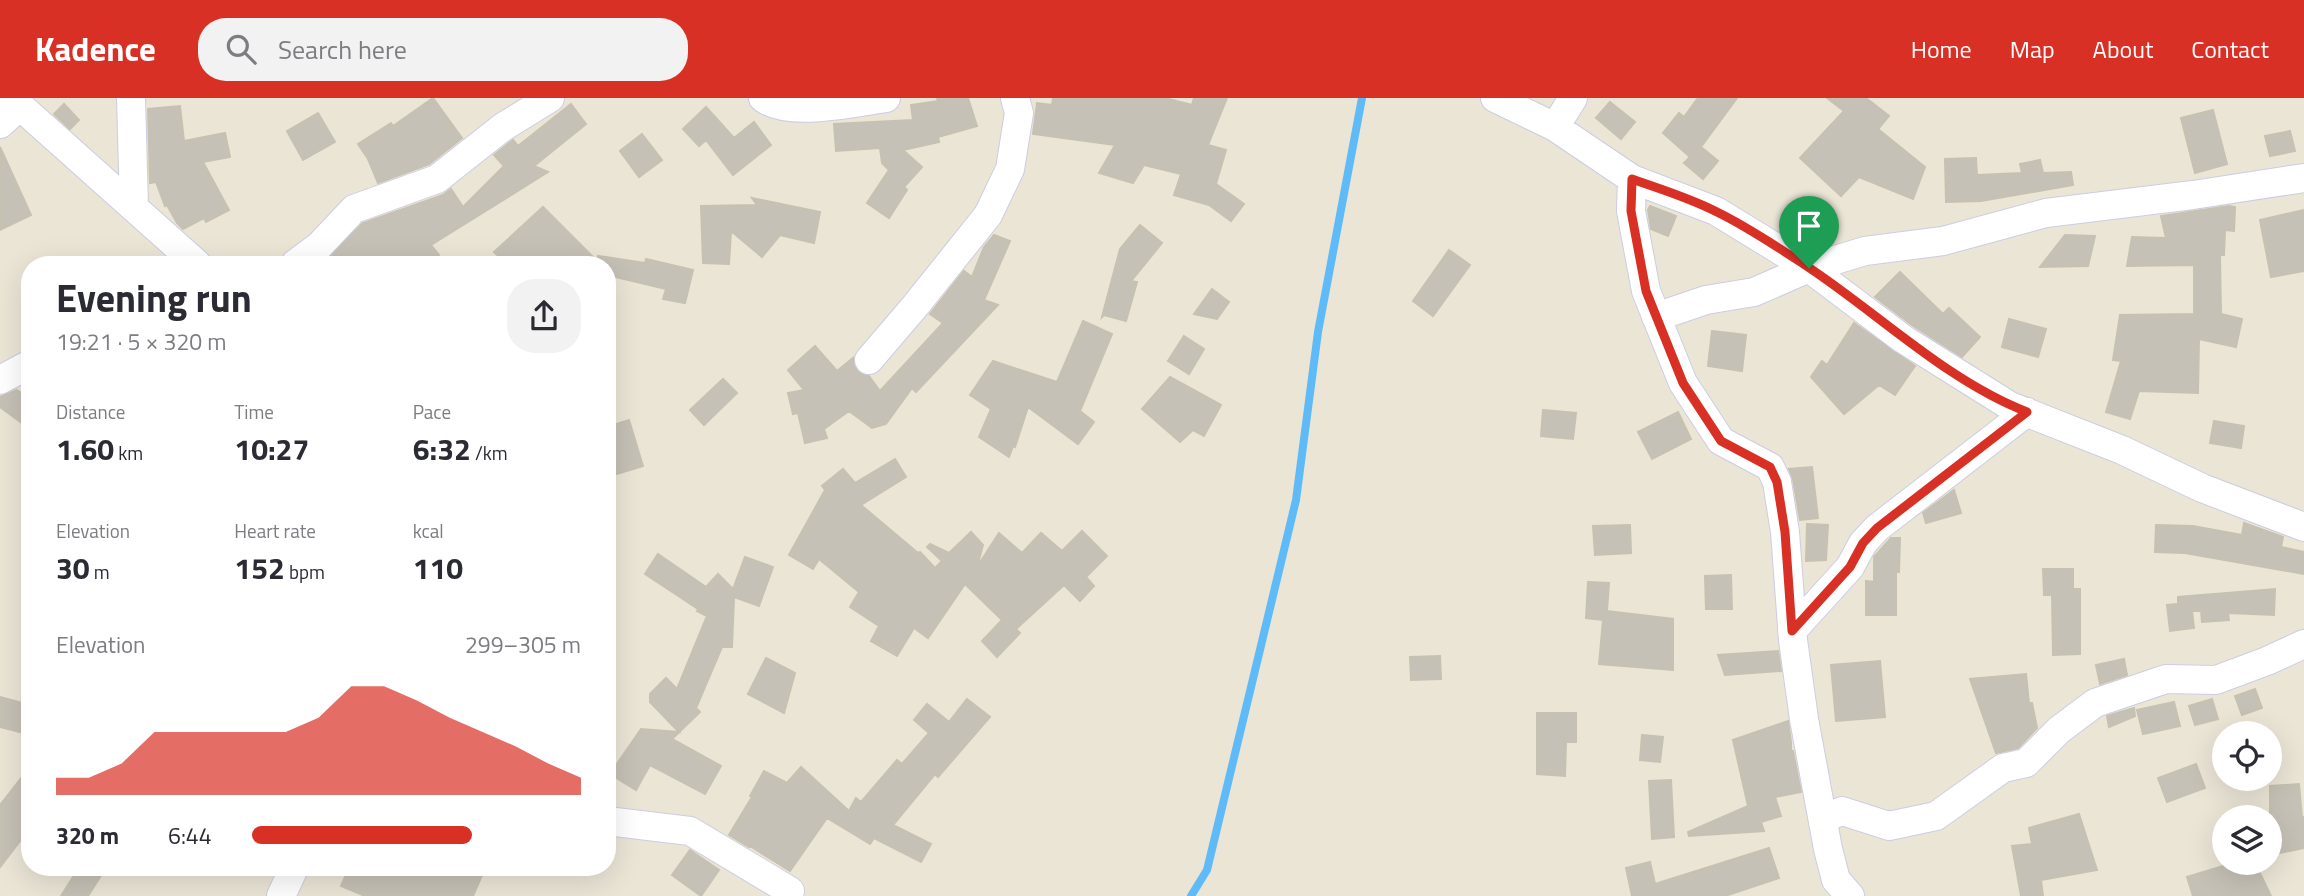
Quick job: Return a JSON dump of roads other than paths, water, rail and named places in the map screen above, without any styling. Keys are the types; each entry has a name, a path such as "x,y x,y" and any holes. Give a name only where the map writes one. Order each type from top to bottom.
{"street":[{"path":"131,98 134,207"},
{"path":"306,256 319,246 354,209 437,179 503,127 550,98"},
{"path":"763,98 769,103 796,110 886,98"},
{"path":"869,360 988,215 1010,169 1019,113 1015,98"},
{"path":"1495,98 1555,127 1632,179 1716,211 1809,268 1914,346 2010,406 2122,450 2202,488 2304,527"},
{"path":"1555,127 1573,98"},
{"path":"10,109 134,207 188,256"},
{"path":"1656,317 1706,300 1754,292 1809,268 1865,251 1943,241 2046,213 2304,178"},
{"path":"1632,179 1631,211 1646,291 1683,383 1721,441 1770,467 1777,482 1785,532 1792,631 1804,719 1836,880 1850,896"},
{"path":"0,380 21,369"},
{"path":"1792,631 1850,567 1863,543 1877,528 2027,412"},
{"path":"1824,818 1842,811 1889,826 1936,816 2003,768 2026,763 2059,730 2095,704 2166,679 2216,680 2304,644"},
{"path":"616,822 690,831 790,891 789,896"},
{"path":"281,896 290,876"}],"waterway":[{"path":"1191,896 1207,870 1296,500 1318,332 1362,98"}]}
